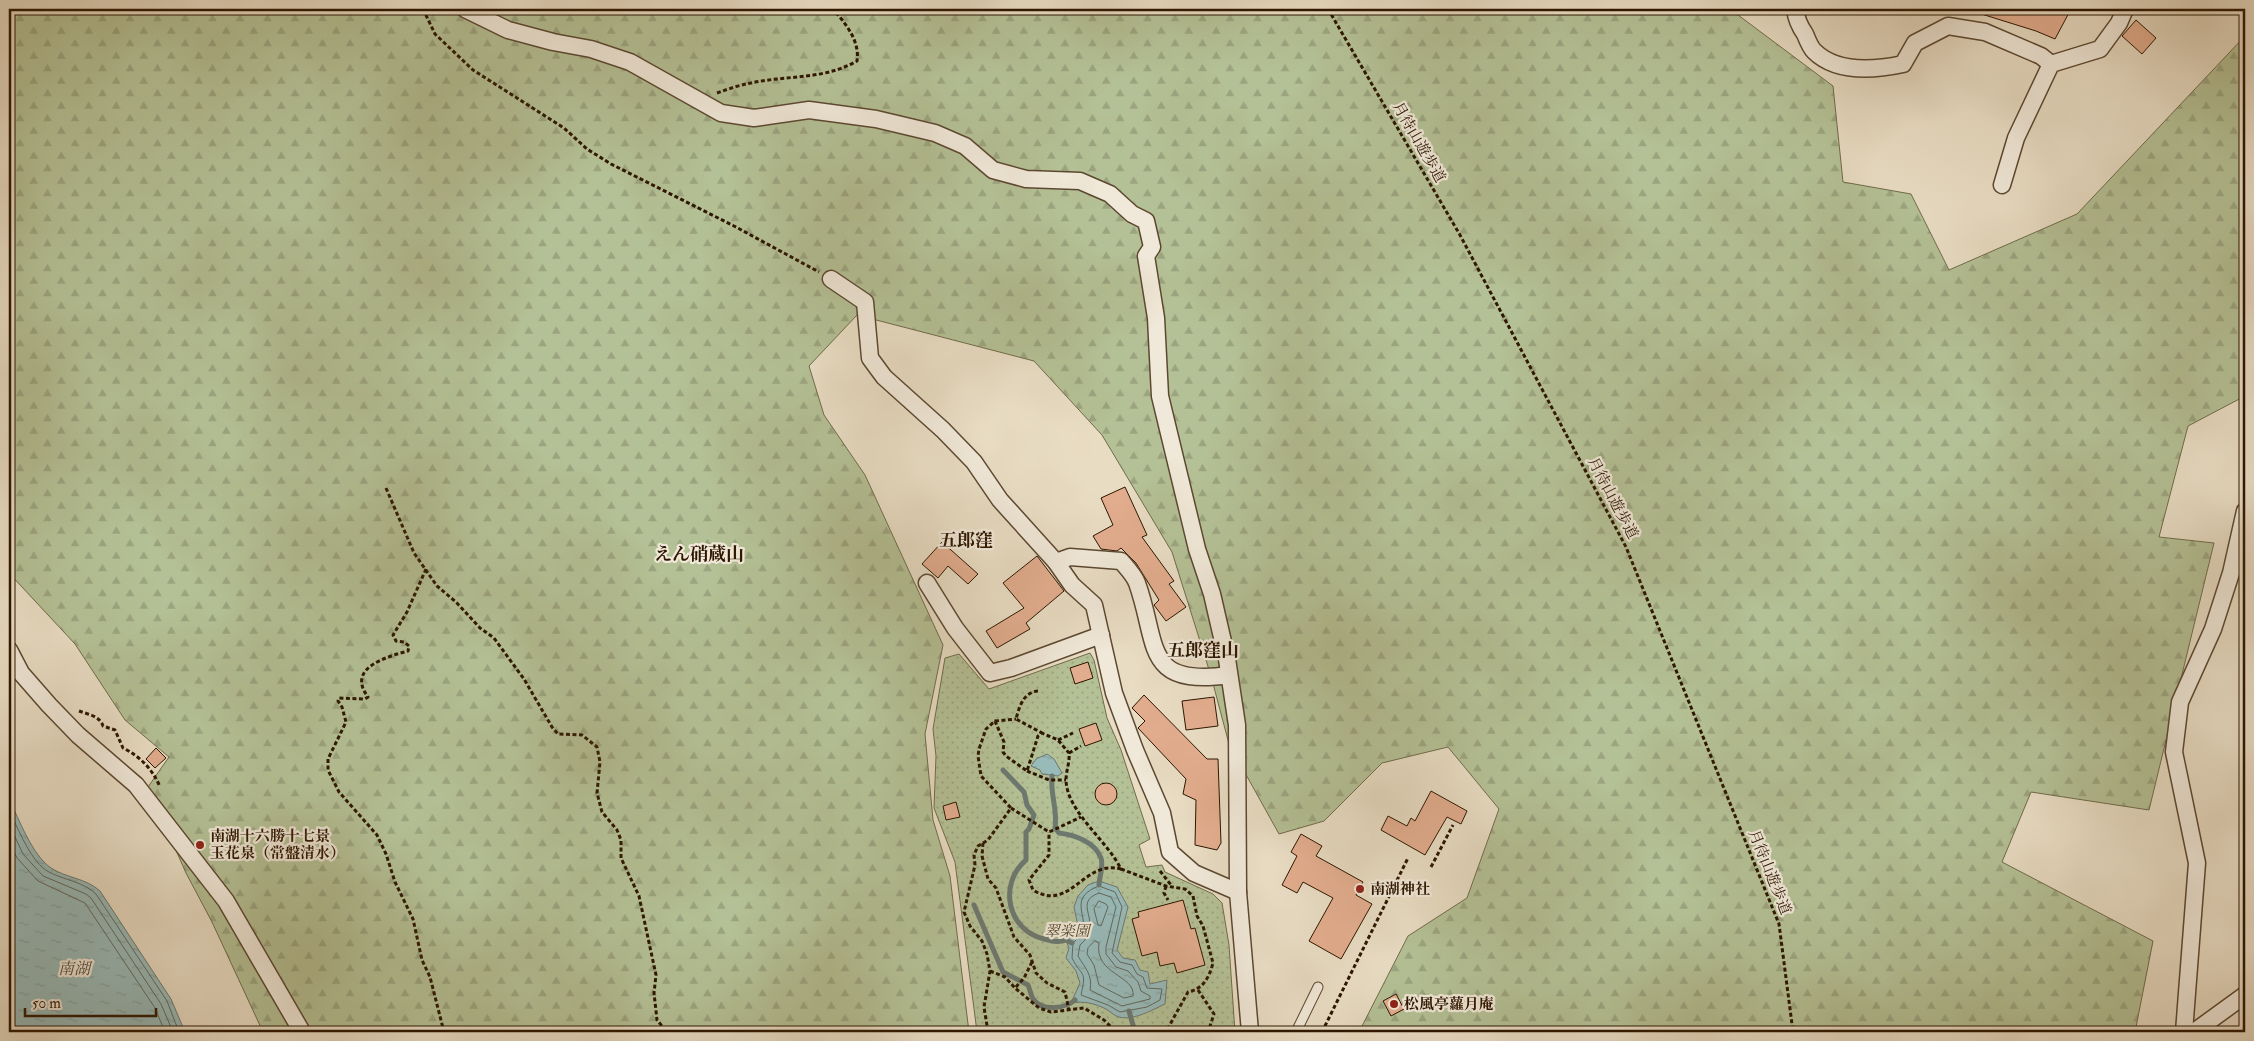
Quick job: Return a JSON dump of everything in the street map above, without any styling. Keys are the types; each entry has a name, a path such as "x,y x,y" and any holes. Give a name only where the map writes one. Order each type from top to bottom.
{"street":[{"path":"465,9 508,30 591,49 630,62 720,113 754,118 808,110 876,119 935,133 965,146 993,170 1026,178 1080,182 1110,194 1132,214 1146,221 1151,235 1152,246 1146,256 1156,318 1160,396 1197,549 1212,594 1229,675 1237,725 1238,892 1250,1032"},
{"path":"1796,9 1802,30 1814,51 1834,62 1857,68 1878,70 1903,64 1915,43 1948,26 1985,32 2041,56 2051,64"},
{"path":"2002,185 2016,138 2051,64 2100,49 2119,24 2125,9"},
{"path":"831,279 865,302 870,358 884,376 943,430 968,456 1000,500 1056,562 1072,585 1094,605 1114,693 1135,750 1162,812 1170,852 1194,873 1238,892"},
{"path":"2184,1032 2198,863 2174,752 2180,702 2213,629 2231,573 2245,511"},
{"path":"1056,562 1070,557 1122,561 1137,581 1151,640 1160,660 1177,674 1200,679 1229,675"},
{"path":"927,583 955,628 990,673 1011,668 1101,635"},
{"path":"9,650 21,673 49,705 78,735 136,785 226,901 302,1032"},
{"path":"2194,1032 2245,995"}],"lane":[{"path":"1296,1032 1318,987"}],"path":[{"path":"423,9 435,34 473,70 564,128 587,149 611,164 734,226 831,279"},
{"path":"696,99 750,83 800,78 842,70 857,61 859,50 853,37 833,9"},
{"name":"月待山遊歩道","path":"1328,9 1460,235 1626,547 1779,924 1793,1032"},
{"path":"386,488 414,553 437,586 456,602 480,628 494,638 524,679 558,734 582,735 597,747 600,762 597,793 602,812 617,830 621,840 621,858 639,896 656,975 654,993 657,1020 667,1032"},
{"path":"426,568 407,612 392,635 396,642 404,642 409,646 408,651 376,663 364,671 361,677 364,692 368,697 365,700 339,698 338,701 342,707 346,722 328,759 328,770 338,792 377,835 386,854 395,882 413,919 422,960 430,977 444,1032"},
{"path":"1016,719 1020,703 1033,691 1038,691"},
{"path":"1081,817 1050,831 1037,826 1011,808 981,776 979,750 986,729 995,721 1016,719 1058,740 1069,753 1066,780 1070,798 1081,817 1113,853 1121,869"},
{"path":"995,721 1004,742 1003,752 1027,771 1048,780 1059,782 1066,780"},
{"path":"1027,771 1038,736 1042,733"},
{"path":"1058,740 1073,733"},
{"path":"1069,753 1081,746"},
{"path":"988,1032 984,998 990,972 987,954 982,941 970,926 964,912 974,865 974,855 978,846 984,842 1011,808"},
{"path":"1431,867 1453,825"},
{"path":"1050,831 1049,855 1030,880 1033,890 1042,896 1060,896 1097,870 1110,866 1166,886 1184,889 1193,896 1197,916 1203,926 1213,963 1210,973 1198,990 1188,992 1168,1028 1161,1032"},
{"path":"984,842 982,856 988,879 996,888 1014,937 1030,955 1036,973 1047,983 1065,992 1069,1010"},
{"path":"1322,1032 1408,858"},
{"path":"1160,871 1171,886"},
{"path":"1166,886 1164,894 1168,900"},
{"path":"1016,987 1024,978 1032,962"},
{"path":"990,972 1005,977 1039,1008 1051,1012 1084,1008 1104,1020 1116,1032"},
{"path":"1198,990 1214,1014 1208,1032"}],"green space":[{"path":"9,9 1730,9 1833,86 1843,182 1911,194 1949,270 2077,214 2245,36 2245,396 2188,426 2159,537 2214,543 2149,810 2031,792 2002,862 2153,941 2135,1032 1359,1032 1408,936 1467,898 1499,809 1448,747 1382,763 1324,821 1279,834 1229,744 1211,676 1172,552 1102,435 1034,361 857,315 809,366 824,415 865,475 943,645 925,734 933,820 950,876 969,1032 263,1032 212,922 186,873 148,787 169,757 125,720 75,644 9,573"},
{"name":"翠楽園","path":"1090,653 1094,660 1107,718 1121,750 1150,839 1139,845 1146,867 1162,865 1165,872 1213,894 1222,903 1229,945 1235,1032 977,1032 955,862 934,808 936,756 933,729 945,658 959,654 989,689"}],"water":[{"path":"1047,754 1054,759 1062,773 1058,776 1042,774 1040,770 1031,766 1036,759"},
{"name":"南湖","path":"9,799 32,846 44,862 51,868 89,883 100,891 171,999 185,1032 9,1032"},
{"path":"1099,881 1117,887 1128,907 1117,950 1123,958 1135,960 1140,970 1148,972 1150,984 1167,980 1165,1004 1130,1018 1115,1016 1106,1009 1093,1004 1085,1002 1071,1003 1080,983 1076,971 1066,958 1069,948 1066,940 1079,931 1074,907 1078,896 1088,885"}],"building":[{"path":"1975,9 2071,9 2055,39 2036,31 1975,12"},
{"path":"2136,20 2156,38 2142,54 2122,36"},
{"path":"1125,487 1147,535 1142,537 1174,581 1169,584 1186,607 1166,621 1154,605 1159,600 1136,563 1121,548 1117,551 1101,549 1093,536 1113,525 1101,498"},
{"path":"942,542 978,574 968,584 948,566 938,578 922,564"},
{"path":"1037,556 1064,591 1026,623 1030,629 997,648 986,631 1024,608 1003,583"},
{"path":"1088,662 1093,678 1075,684 1070,668"},
{"path":"1144,695 1207,759 1218,759 1221,843 1217,850 1195,845 1196,800 1183,794 1186,779 1138,728 1145,721 1132,708"},
{"path":"1214,697 1218,726 1186,730 1182,701"},
{"path":"1096,723 1102,740 1085,746 1079,729"},
{"path":"156,748 166,758 155,768 146,759"},
{"path":"1106,783 1114,786 1117,794 1114,802 1106,805 1098,802 1095,794 1098,786"},
{"path":"1431,791 1467,811 1461,824 1447,817 1425,855 1381,830 1388,816 1407,826 1411,818 1415,821"},
{"path":"956,802 960,817 946,820 943,806"},
{"path":"1301,834 1322,846 1316,856 1363,882 1356,895 1372,904 1341,959 1309,941 1333,898 1303,882 1297,893 1282,885 1297,856 1291,852"},
{"path":"1183,900 1191,929 1195,928 1205,965 1177,973 1174,963 1160,966 1157,952 1142,956 1132,919 1139,917 1138,912"},
{"path":"1396,994 1404,1009 1391,1016 1383,1001"}],"waterway":[{"path":"1003,770 1024,792 1027,805 1034,815 1026,832 1026,860 1017,870 1012,881 1011,905 1015,916 1031,934 1044,939 1058,942 1066,940 1072,943"},
{"path":"1052,776 1056,815 1055,828 1059,833 1084,840 1098,852 1102,864 1099,885"},
{"path":"974,905 1003,972 1028,985 1033,999 1043,1006 1060,1007 1075,1000"},
{"path":"1129,1011 1135,1032"}],"place":[{"name":"南湖十六勝十七景 玉花泉（常盤清水）","path":"200,845"},
{"name":"南湖神社","path":"1360,889"},
{"name":"松風亭蘿月庵","path":"1394,1004"}],"district":[{"name":"五郎窪","path":"966,540"},
{"name":"えん硝蔵山","path":"699,554"},
{"name":"五郎窪山","path":"1203,650"}]}
